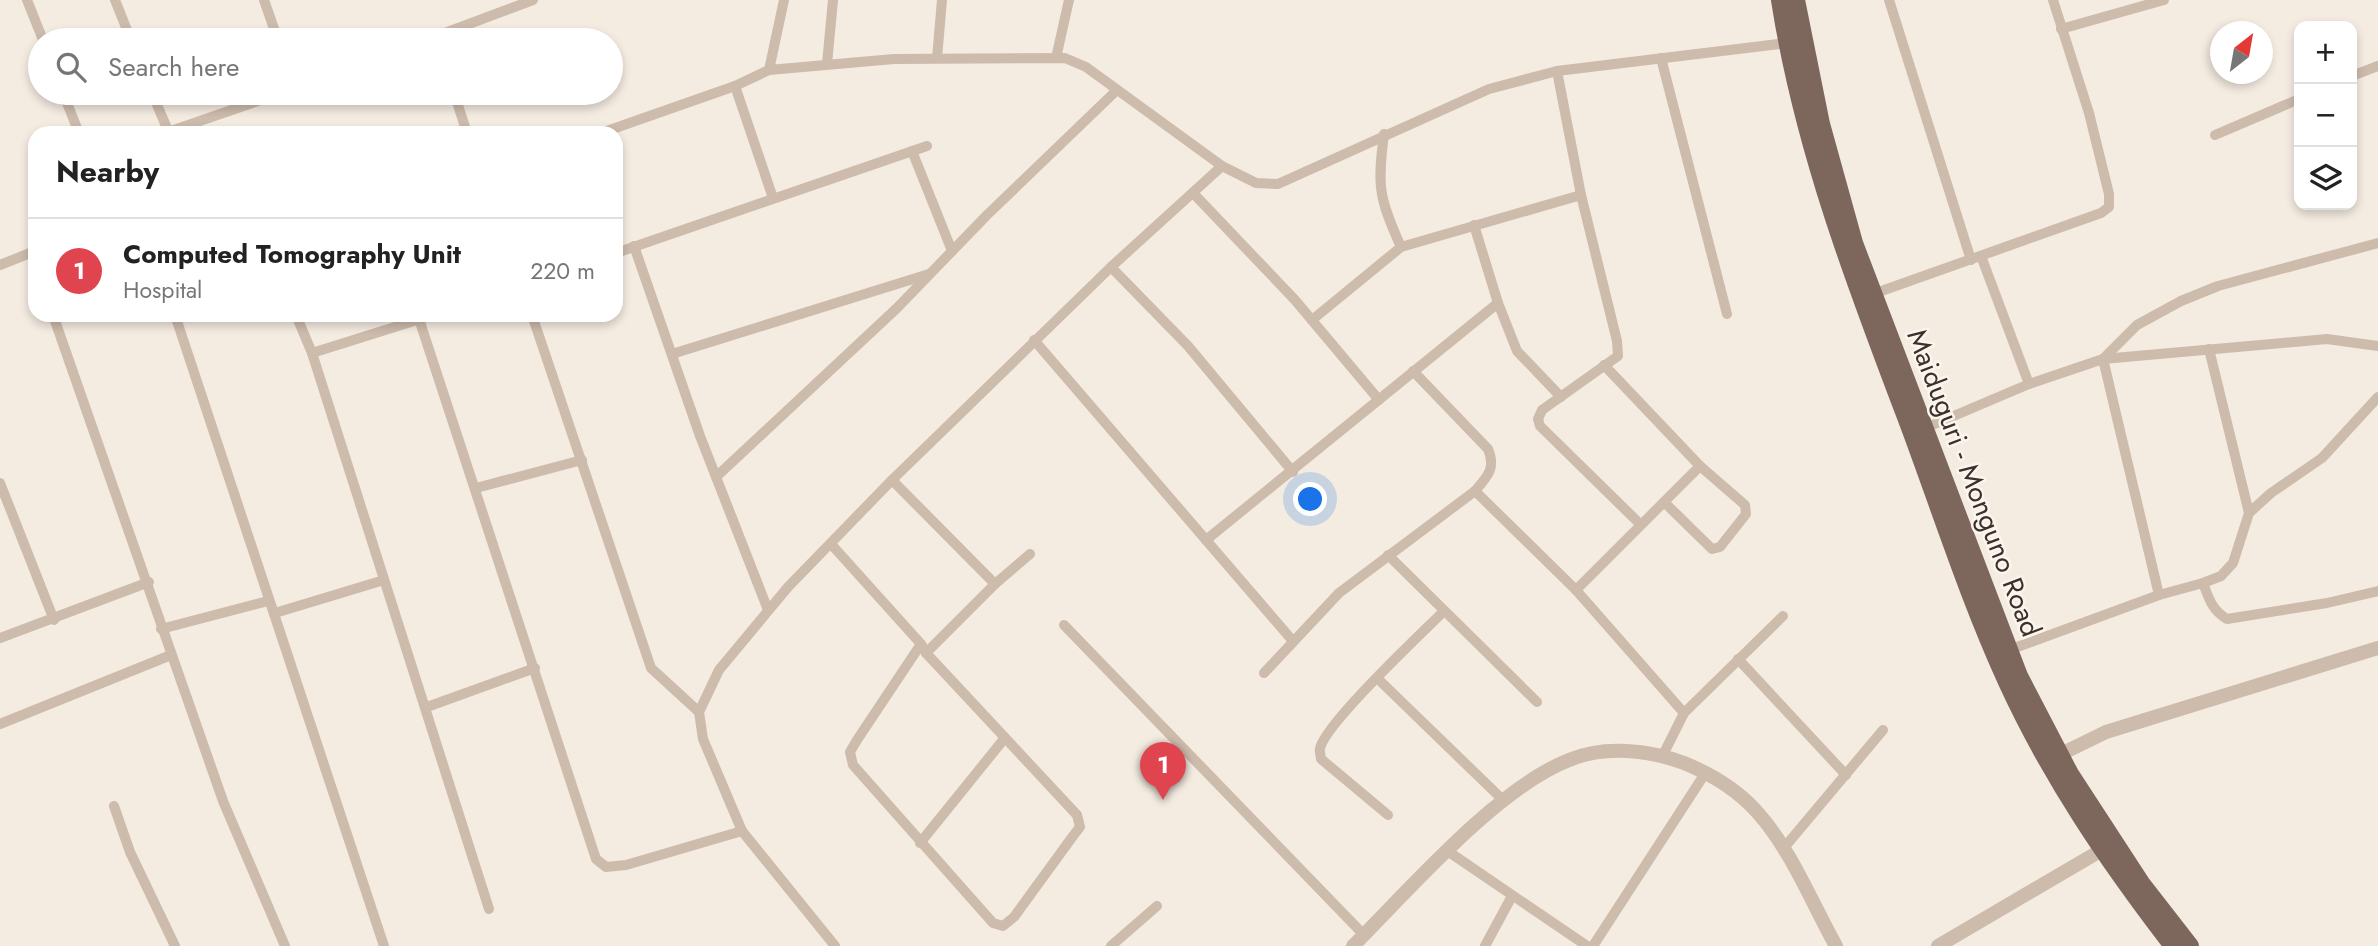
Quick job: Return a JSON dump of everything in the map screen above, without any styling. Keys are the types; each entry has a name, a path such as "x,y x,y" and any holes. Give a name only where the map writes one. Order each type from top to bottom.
{"main road":[{"name":"Maiduguri - Monguno Road","path":"1780,0 1787,43 1823,188 1861,303 2007,683 2064,791 2190,946"},
{"name":"Maiduguri - Monguno Road","path":"1796,0 1810,75 1835,175 1873,294 2009,650 2059,755 2108,846 2173,946"}],"street":[{"path":"27,0 38,28"},
{"path":"115,0 126,28"},
{"path":"264,0 274,28"},
{"path":"462,28 533,0"},
{"path":"769,70 784,0"},
{"path":"827,64 833,0"},
{"path":"937,58 942,0"},
{"path":"1056,58 1069,0"},
{"path":"1889,0 1976,258 2029,384"},
{"path":"1873,294 2101,213 2109,207 2109,194 2090,113 2053,0"},
{"path":"2061,29 2164,0"},
{"path":"621,126 735,86 769,70 937,58 1056,58 1086,67 1222,166 1256,183 1278,184 1489,89 1557,71 1787,43"},
{"path":"1661,58 1727,314"},
{"path":"2357,74 2378,66"},
{"path":"1557,71 1581,195 1618,341 1618,356 1542,410 1538,419 1541,426 1640,524"},
{"path":"735,86 773,198"},
{"path":"716,477 897,308 1117,90"},
{"path":"2215,135 2294,101"},
{"path":"68,105 76,126"},
{"path":"157,105 166,126"},
{"path":"185,126 246,105"},
{"path":"458,105 465,126"},
{"path":"1384,134 1378,180 1386,214 1401,247"},
{"path":"623,250 927,146"},
{"path":"912,151 952,251"},
{"path":"835,946 742,831 704,739 699,712 719,670 768,610 892,480 1034,340 1222,166"},
{"path":"1194,194 1312,320 1378,400"},
{"path":"1312,320 1401,247 1581,195"},
{"path":"1474,225 1498,303 1517,351 1561,397"},
{"path":"2103,359 2137,325 2180,301 2218,286 2378,243"},
{"path":"634,246 716,477 768,610"},
{"path":"1,263 28,254"},
{"path":"1111,267 1228,391 1293,472"},
{"path":"671,354 931,273"},
{"path":"1206,540 1498,303"},
{"path":"56,322 149,582 161,629 223,801 285,946"},
{"path":"177,322 384,946"},
{"path":"299,322 312,353 427,707 489,909"},
{"path":"312,353 410,322"},
{"path":"420,322 596,859 607,867 626,865 742,831"},
{"path":"534,322 651,668 699,712"},
{"path":"1923,429 2029,384 2103,359 2327,339 2378,346"},
{"path":"1034,340 1292,640"},
{"path":"2009,650 2160,595 2203,583 2221,576 2234,564 2249,513 2208,349"},
{"path":"2103,359 2160,595"},
{"path":"1604,365 1700,466 1745,505 1746,514 1720,547 1712,549 1664,502"},
{"path":"1264,673 1292,640 1339,593 1475,491 1490,474 1493,461 1488,449 1413,371"},
{"path":"2249,513 2271,493 2322,458 2378,397"},
{"path":"476,488 582,460"},
{"path":"1576,590 1700,466"},
{"path":"892,480 995,584"},
{"path":"0,483 54,620"},
{"path":"1475,491 1576,590 1684,713"},
{"path":"831,544 923,648 1004,739 1077,815 1080,827 1014,917 1003,926 993,923 920,843 853,765 850,752 923,648 1030,554"},
{"path":"1388,555 1537,702"},
{"path":"275,613 384,580"},
{"path":"0,638 54,620 149,582"},
{"path":"2203,583 2210,604 2217,613 2227,619 2327,603 2378,591"},
{"path":"161,629 268,601"},
{"path":"1388,816 1321,759 1320,749 1329,734 1377,678 1444,611"},
{"path":"1662,755 1684,713 1783,616"},
{"path":"1064,625 1364,935"},
{"path":"2059,755 2106,732 2378,648"},
{"path":"0,724 171,655"},
{"path":"1738,659 1846,775"},
{"path":"427,707 535,668"},
{"path":"1377,678 1503,800"},
{"path":"1783,849 1884,730"},
{"path":"920,843 1004,739"},
{"path":"1353,946 1503,800 1544,771 1572,758 1620,750 1662,755 1706,772 1758,813 1783,849 1831,944"},
{"path":"1593,946 1706,772"},
{"path":"114,806 130,852 174,946"},
{"path":"1938,946 2108,846"},
{"path":"1449,852 1587,946"},
{"path":"1485,946 1512,896"},
{"path":"1111,946 1157,906"}],"place":[{"name":"Computed Tomography Unit","path":"1163,800"}]}
